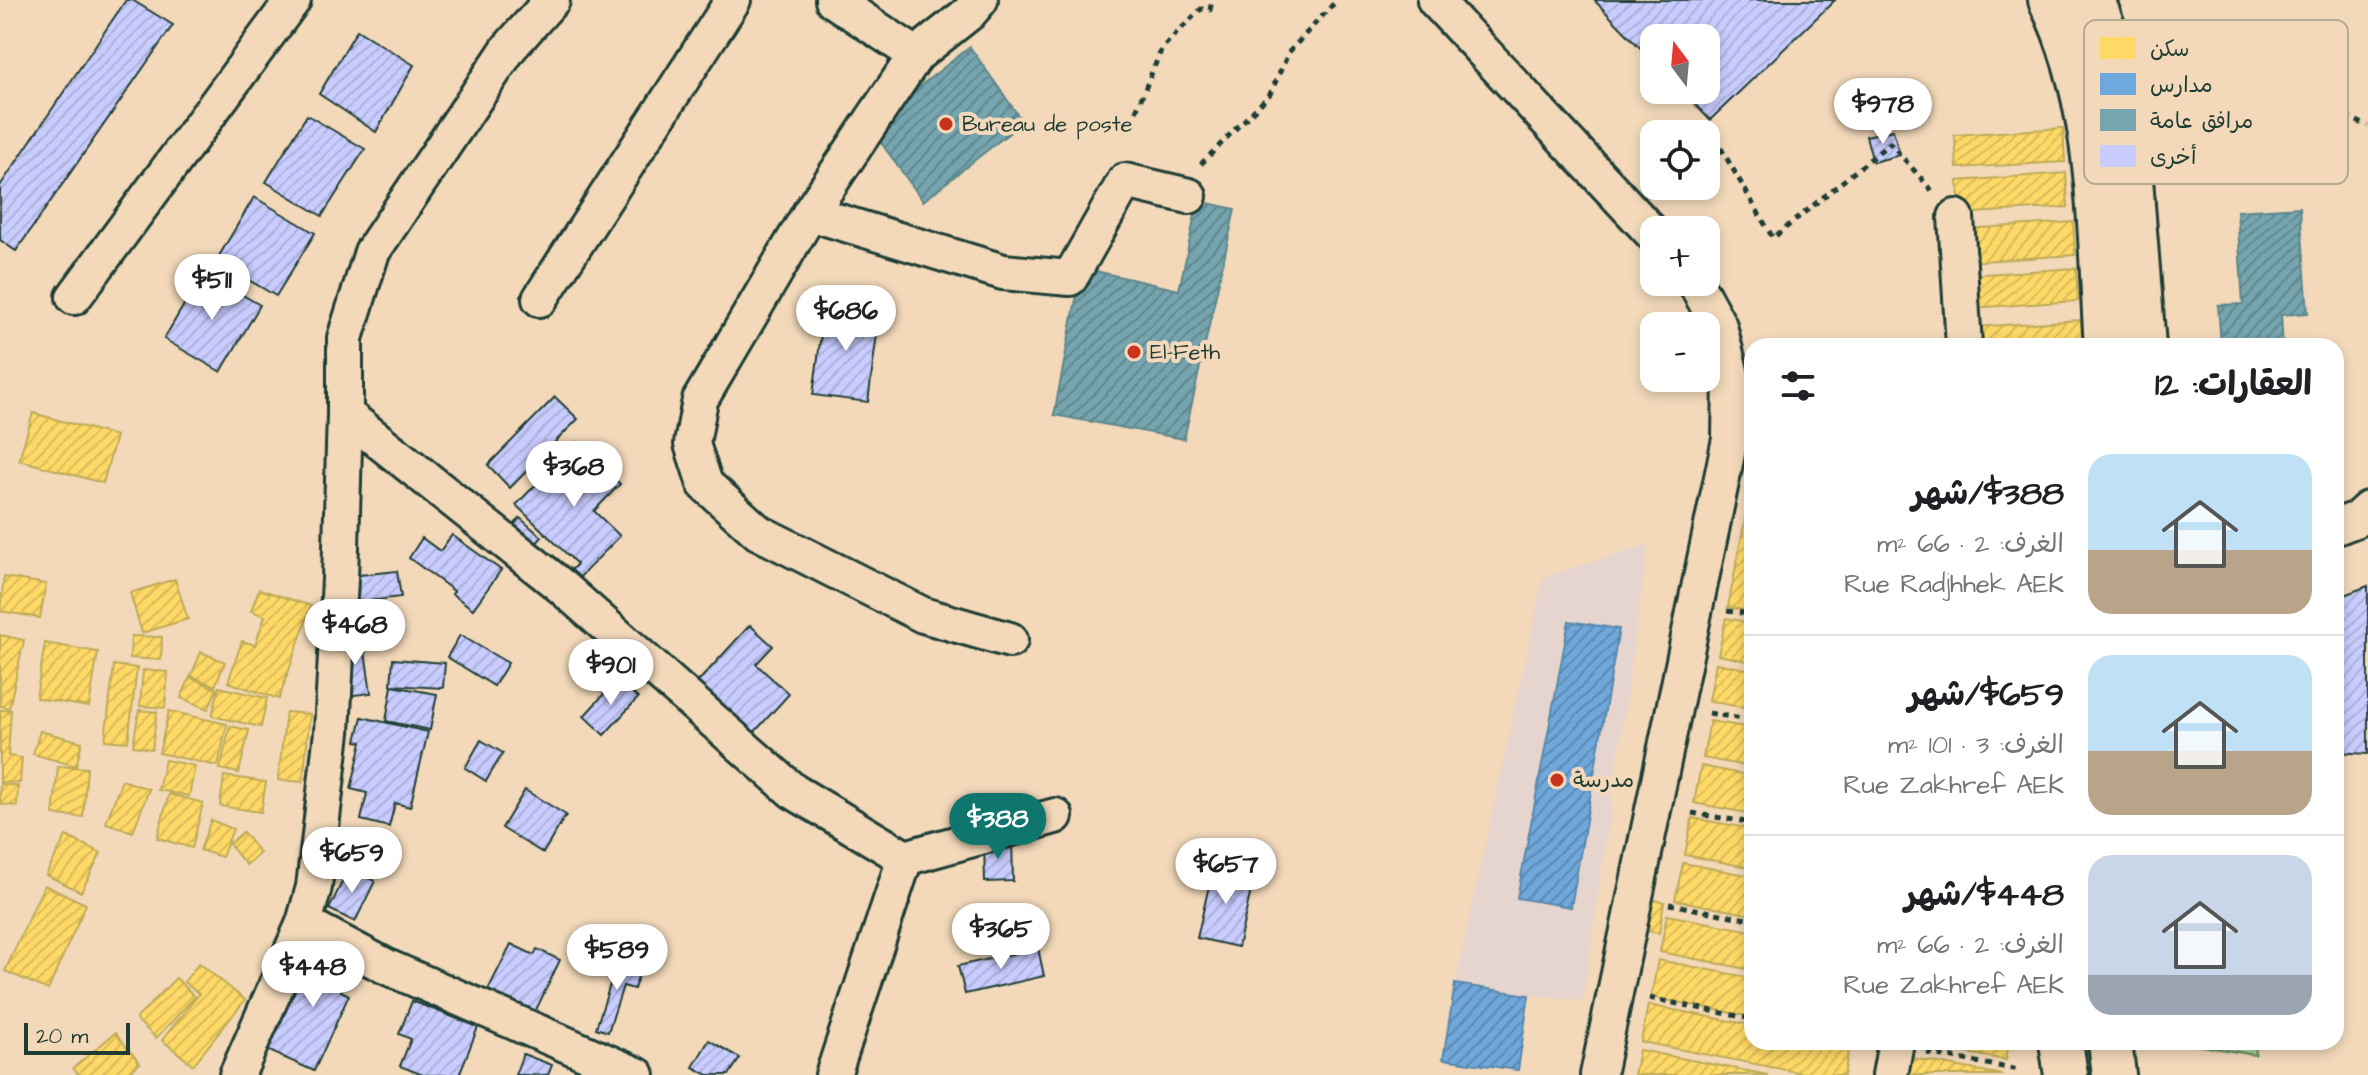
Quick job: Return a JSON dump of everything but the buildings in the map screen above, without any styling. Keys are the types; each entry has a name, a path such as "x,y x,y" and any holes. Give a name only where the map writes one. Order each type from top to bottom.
{"street":[{"path":"74,297 293,0"},
{"path":"509,48 518,0"},
{"path":"237,1075 304,923 314,887 332,732 345,414 345,338 372,252 509,48 552,0"},
{"path":"540,299 733,0"},
{"path":"833,0 916,55"},
{"path":"980,0 969,13 916,55 810,213 700,400 692,444 705,484 758,532 923,615 1010,640"},
{"path":"1435,0 1640,220"},
{"path":"2076,10 2077,68 2084,105"},
{"path":"810,213 1003,272 1070,278 1125,181 1181,194"},
{"path":"2095,184 2105,338"},
{"path":"2131,184 2143,338"},
{"path":"1956,217 1964,338"},
{"path":"1598,1075 1730,439 1731,375 1719,326 1703,296"},
{"path":"345,414 561,586 793,791 905,858 1055,816"},
{"path":"2344,524 2357,519 2368,509"},
{"path":"833,1075 905,858"},
{"path":"304,923 387,967 637,1075"},
{"path":"2062,1050 2066,1075"},
{"path":"2111,1050 2114,1075"}],"path":[{"path":"1136,111 1162,48 1201,9 1210,10 1212,0"},
{"path":"1181,194 1270,94 1289,52 1337,0"},
{"path":"2348,117 2368,126"},
{"path":"1720,147 1773,238 1890,143 1956,217"},
{"path":"1722,610 1744,613"},
{"path":"1704,712 1744,720"},
{"path":"1692,813 1744,822"},
{"path":"1664,903 1744,918"},
{"path":"1644,997 1744,1017"},
{"path":"1894,1055 2019,1070"}],"shaded area":[{"name":"مدرسة","path":"1648,545 1583,1001 1455,984 1543,577"}],"green space":[{"path":"2226,1050 2256,1050 2255,1055"}],"place":[{"name":"Bureau de poste","path":"946,124"},
{"name":"El-Feth","path":"1134,352"},
{"name":"مدرسة","path":"1557,780"}]}
